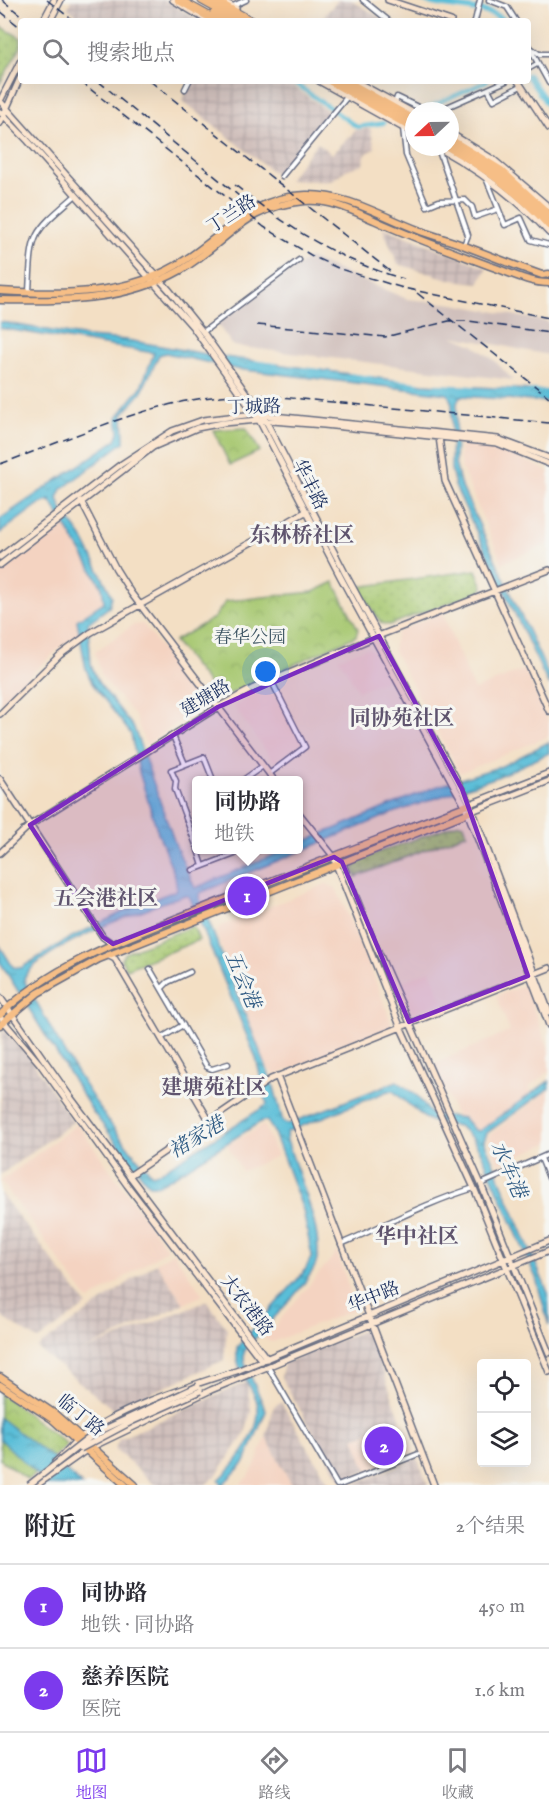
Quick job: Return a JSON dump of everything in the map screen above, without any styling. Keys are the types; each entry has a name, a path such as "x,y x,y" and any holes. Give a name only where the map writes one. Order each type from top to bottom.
{"highway":[{"path":"179,0 212,18"},
{"path":"189,0 202,2 234,18"},
{"path":"213,0 246,18"},
{"path":"202,2 222,18"},
{"path":"350,87 405,115"},
{"path":"350,87 405,122"},
{"path":"459,145 501,171 549,215"},
{"path":"459,153 518,193 549,225"}],"main road":[{"path":"45,18 54,0"},
{"path":"52,18 61,0"},
{"path":"173,0 203,18"},
{"path":"221,0 253,18"},
{"path":"388,0 433,18"},
{"path":"0,101 18,66"},
{"path":"0,123 2,114 18,83"},
{"path":"334,84 350,87 405,108"},
{"path":"520,84 549,128"},
{"path":"350,87 403,128"},
{"name":"华丰路","path":"0,101 203,332 231,370 260,417 469,808 549,1026"},
{"name":"华丰路","path":"2,114 155,278 254,414 260,417"},
{"path":"459,139 494,160 548,203"},
{"path":"454,156 485,174 517,201 549,233"},
{"name":"丁兰路","path":"0,300 84,299 121,293 185,261 243,214 281,198 306,195 348,201 418,230 533,272 549,274"},
{"name":"丁兰路","path":"0,291 29,293 94,291 155,278 183,269 253,215 279,204 308,201 328,202 353,210 492,266 522,277 549,283"},
{"name":"丁城路","path":"80,500 149,444 172,431 203,420 254,414"},
{"name":"丁城路","path":"260,417 266,421 439,437 450,435"},
{"name":"丁城路","path":"0,565 66,509 153,447 175,436 223,423 260,417 498,439 549,458"},
{"name":"华丰路","path":"266,421 308,510"},
{"name":"丁城路","path":"461,436 497,443 549,464"},
{"path":"439,437 445,481 498,590 549,711"},
{"path":"80,500 116,568 140,605 269,774"},
{"path":"0,714 69,648 308,510"},
{"name":"丁城路","path":"0,557 59,516"},
{"name":"建塘路","path":"0,854 30,825 218,707 271,680 549,570"},
{"path":"35,990 207,910 337,861 549,773"},
{"path":"0,778 103,937 113,944"},
{"path":"469,808 549,782"},
{"path":"303,818 337,861 481,1184 549,1353"},
{"path":"337,861 400,1026 474,1188 549,1371"},
{"path":"1,1020 7,1008 102,949 196,915"},
{"path":"102,949 103,937"},
{"path":"115,959 117,951"},
{"path":"107,955 115,959 209,1120"},
{"path":"129,1176 263,1083 409,1022 549,968"},
{"name":"华丰路","path":"531,975 549,1012"},
{"name":"大农港路","path":"0,997 242,1330 254,1352 267,1366"},
{"path":"1,1020 11,1015 19,1001"},
{"name":"大农港路","path":"1,1020 40,1064 65,1102 242,1330 259,1347 267,1358 267,1366"},
{"path":"274,1078 298,1129 434,1485"},
{"name":"华中路","path":"34,1484 91,1448 211,1390 243,1378 369,1319 503,1261 509,1256 549,1241"},
{"name":"华中路","path":"34,1484 37,1476 79,1439 142,1406 549,1251"},
{"name":"临丁路","path":"0,1377 56,1414 79,1439"},
{"name":"华中路","path":"34,1484 83,1446 199,1389 208,1380"},
{"name":"临丁路","path":"0,1385 52,1419 135,1485"},
{"name":"华中路","path":"199,1389 211,1390"},
{"name":"临丁路","path":"91,1448 125,1485"}],"street":[{"path":"233,7 246,0"},
{"path":"361,0 385,18"},
{"path":"477,18 480,0"},
{"path":"489,0 507,7 514,18"},
{"path":"507,7 510,0"},
{"path":"531,48 538,54 549,54"},
{"path":"531,54 535,65 547,77 549,83"},
{"path":"531,67 535,65"},
{"path":"185,89 188,84"},
{"path":"458,102 499,84"},
{"path":"488,89 494,100 520,84"},
{"path":"282,176 339,106 350,87"},
{"path":"395,103 397,97 408,102"},
{"path":"403,128 406,155 427,206 439,201 465,200 472,207 475,217 498,209"},
{"path":"441,156 468,235 464,245"},
{"path":"485,174 505,225 520,218 531,240 549,245"},
{"path":"29,293 32,249 37,231 76,194"},
{"path":"203,332 299,260"},
{"path":"269,774 305,747 271,680"},
{"path":"172,736 185,764"},
{"path":"192,834 175,789 176,782 171,770 204,757 211,776"},
{"path":"249,776 263,766"},
{"path":"199,854 203,866"},
{"path":"193,870 235,854"},
{"path":"150,969 207,1066 212,1069 228,1064"},
{"path":"162,988 168,982 190,972"},
{"path":"161,1038 183,1025"},
{"path":"481,1184 549,1154"},
{"path":"541,1158 549,1178"},
{"path":"341,1244 404,1217 432,1201 474,1188"},
{"path":"267,1366 338,1485 421,1453"}],"highlighted area":[{"path":"379,636 462,789 528,976 409,1022 342,862 334,857 113,944 103,937 30,825 218,707"}],"shaded area":[{"path":"71,0 165,0 194,18 80,18 68,8"},
{"path":"338,0 351,0 380,18 323,18"},
{"path":"190,84 290,84 329,112 277,175 182,100"},
{"path":"370,128 375,148 365,155 363,164 346,170 331,181 288,180 317,143 332,154 356,130"},
{"path":"382,227 487,268 479,283 452,280 398,264"},
{"path":"309,258 407,299 454,304 549,322 549,355 452,336 473,345 494,360 513,380 233,346 216,322"},
{"path":"461,443 506,451 549,472 549,544 502,563 462,469 459,458"},
{"path":"67,522 109,598 104,607 79,619 80,634 61,647 0,703 0,573"},
{"path":"442,612 474,690 522,670 526,671 549,723 549,736 460,773 393,649 397,632"},
{"path":"143,624 203,705 146,745 135,716 102,677 95,652 133,625"},
{"path":"367,648 373,651 388,679 358,691 339,658"},
{"path":"266,683 304,742 274,762 234,707"},
{"path":"326,884 336,888 392,1025 390,1029 276,1075 267,1068 217,936 219,927"},
{"path":"430,970 443,1002 412,1012 400,982"},
{"path":"524,985 549,1049 549,1071 529,1087 531,1093 481,1132 474,1131 457,1118 434,1064 510,1031 496,996"},
{"path":"2,1029 29,1057 73,1122 0,1175"},
{"path":"549,1090 549,1143 498,1164 488,1136"},
{"path":"77,1124 167,1249 89,1301 1,1181"},
{"path":"264,1125 277,1156 242,1171 227,1145"},
{"path":"0,1193 87,1305 38,1340 0,1316"},
{"path":"173,1252 203,1295 184,1304 156,1263"},
{"path":"337,1252 356,1309 272,1342 264,1339"},
{"path":"156,1263 184,1304 78,1353 207,1301 227,1329 224,1360 114,1410 37,1348"},
{"path":"367,1329 401,1420 354,1438 367,1471 341,1480 281,1377 284,1363"},
{"path":"247,1382 251,1411 245,1434 215,1477 205,1485 155,1485 115,1449 119,1439"},
{"path":"281,1402 330,1485 292,1485 266,1437 274,1406"},
{"path":"401,1420 414,1453 367,1471 354,1438"},
{"path":"266,1437 292,1485 239,1485 249,1476"},
{"path":"417,1458 428,1485 352,1485"}],"green space":[{"path":"0,26 18,36 18,51 0,83"},
{"path":"246,428 260,451 230,465 213,430"},
{"path":"476,570 483,587 481,591 389,625 381,623 358,587"},
{"name":"春华公园","path":"334,582 358,629 356,636 223,697 219,697 174,641 214,618 226,601 313,592"},
{"path":"459,823 464,824 467,833 356,877 353,870 357,860"},
{"path":"193,926 199,940 126,969 121,959 125,953"},
{"path":"0,1393 66,1446 28,1480 0,1459"}],"water":[{"path":"0,322 87,337 127,340 217,356 423,384 549,391 549,402 460,396 457,403 455,463 460,483 549,676 549,686 455,486 451,469 452,404 448,394 236,369 166,353 159,355 141,393 123,414 124,442 62,489 58,498 61,508 82,537 112,596 109,607 88,623 91,665 98,682 134,728 176,846 195,888 276,854 294,854 200,893 199,897 274,1087 283,1122 288,1124 397,1081 417,1096 431,1114 464,1118 474,1130 479,1131 549,1081 549,1088 487,1133 484,1141 548,1293 549,1326 536,1278 481,1152 472,1138 459,1126 433,1122 393,1091 388,1091 287,1132 286,1137 314,1220 318,1253 315,1266 301,1287 244,1352 244,1361 266,1411 245,1462 222,1485 219,1480 242,1454 254,1432 257,1421 256,1399 240,1368 237,1347 304,1272 312,1256 303,1210 273,1130 267,1121 262,1121 159,1185 149,1185 93,1112 0,962 0,946 13,967 21,968 68,939 133,907 177,890 175,876 158,833 139,772 131,734 92,683 86,669 77,620 104,602 102,587 50,500 38,505 0,533 0,519 116,440 119,432 117,417 141,387 154,353 0,328","holes":["182,896 188,896 256,1058 267,1105 162,1171 152,1174 122,1139 92,1096 24,978 52,953 96,930"]},
{"path":"549,742 549,753 497,777 393,813 303,850 303,842 432,788 502,766"},
{"path":"0,1418 50,1456 82,1485 48,1485 0,1439"}],"waterway":[{"path":"422,0 479,10 500,18"},
{"path":"531,80 549,106"},
{"path":"296,84 357,127 384,123"},
{"path":"440,102 480,84"},
{"path":"255,361 277,364"},
{"path":"302,368 321,370"},
{"path":"350,374 372,377"},
{"path":"394,380 419,383"},
{"path":"436,385 473,387"},
{"path":"493,389 515,390"},
{"path":"529,390 549,391"}],"railway":[{"path":"2,0 24,18"},
{"path":"47,0 70,18"},
{"path":"0,11 18,26"},
{"path":"84,84 264,227 314,257 340,269 403,288 549,318"},
{"path":"102,84 239,196"},
{"path":"154,84 391,272"},
{"path":"235,185 274,215 315,241 357,263 404,279"},
{"path":"417,293 549,397"},
{"path":"257,325 385,337 449,321 469,321 549,333"},
{"path":"0,464 95,428 160,407 226,396 260,395 549,423"}],"place":[{"name":"同协路","path":"247,896"},
{"name":"慈养医院","path":"384,1446"}],"district":[{"name":"东林桥社区","path":"302,536"},
{"name":"同协苑社区","path":"402,719"},
{"name":"五会港社区","path":"106,899"},
{"name":"建塘苑社区","path":"214,1088"},
{"name":"华中社区","path":"417,1237"}],"water label":[{"name":"五会港","path":"242,980"},
{"name":"褚家港","path":"197,1138"},
{"name":"水车港","path":"508,1170"}]}
